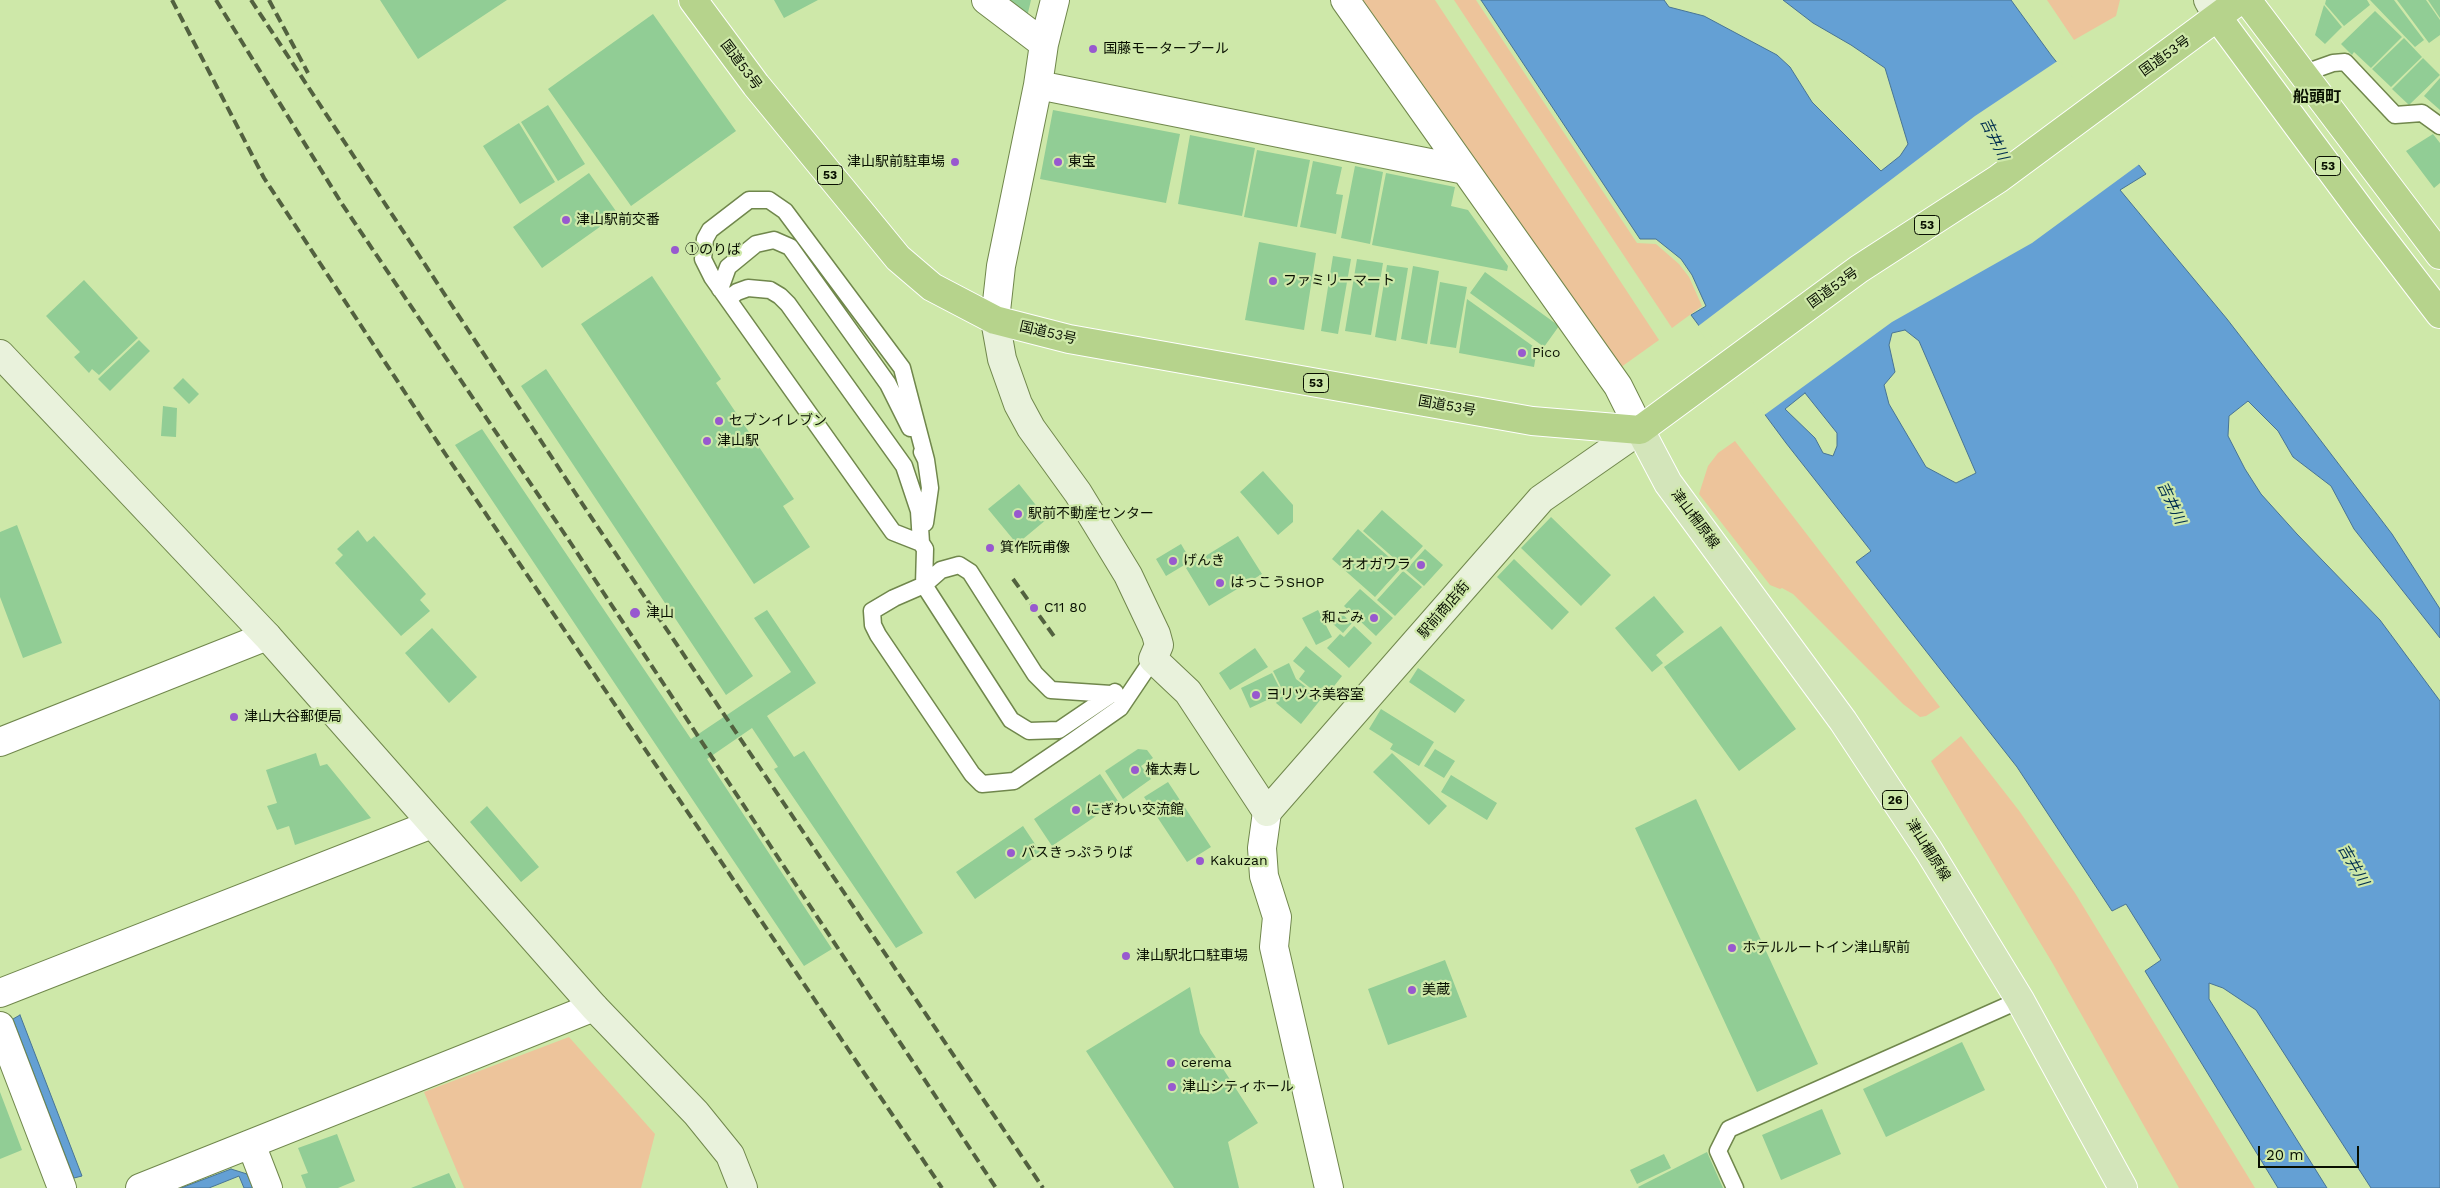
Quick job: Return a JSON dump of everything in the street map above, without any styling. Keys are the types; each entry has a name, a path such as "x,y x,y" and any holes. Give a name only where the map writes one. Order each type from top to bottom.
{"highway":[{"name":"国道53号","path":"693,0 756,85 898,258 932,287 995,320 1069,339 1522,419 1646,426 1859,269 1998,179 2210,16 2240,0"},
{"name":"53","path":"2248,0 2440,255"},
{"name":"53","path":"2210,16 2440,314"}],"main road":[{"name":"津山柵原線","path":"1646,426 1668,482 1843,721 1929,851 2020,1000 2123,1188"}],"street":[{"path":"986,0 1044,44"},
{"path":"1054,0 1001,266 995,320 1002,359 1014,395 1030,428 1078,493 1128,575 1156,634 1158,645 1147,666 1188,692 1268,812 1262,848 1264,876 1277,917 1274,947 1329,1188"},
{"path":"1345,0 1646,426"},
{"path":"1038,85 1465,170"},
{"path":"0,354 268,636 594,1007 714,1133 730,1155 744,1188"},
{"name":"駅前商店街","path":"1268,812 1541,499 1646,426"},
{"path":"0,742 268,636"},
{"path":"0,993 432,824"},
{"path":"140,1188 594,1007"},
{"path":"0,1026 62,1188"},
{"path":"251,1144 268,1188"}],"lane":[{"path":"2302,74 2333,63 2345,62 2395,115 2422,113 2440,126"},
{"path":"750,200 769,200 778,204 785,211 902,368 926,460 930,488 921,543 893,532 707,269 703,259 703,249 710,230 750,200"},
{"path":"724,294 728,266 756,244 774,240 790,247 888,384 926,460"},
{"path":"724,294 759,287 770,290 788,304 904,466 919,511 921,543 925,550 924,585 1012,720 1029,730 1059,730 1147,666"},
{"path":"1111,694 1051,690 1035,674 970,572 960,565 941,570 924,585 894,598 872,611 873,625 878,636 972,774 982,784 1014,780 1073,742 1120,708 1147,666"},
{"path":"1735,1188 1718,1152 1729,1129 2020,1000"}],"shaded area":[{"path":"1357,0 1435,0 1659,340 1617,370"},
{"path":"1454,0 1476,0 1637,243 1656,244 1679,264 1689,277 1702,306 1672,328"},
{"path":"2047,0 2120,0 2116,16 2074,40"},
{"path":"1735,441 1940,707 1926,716 1920,717 1903,704 1793,594 1782,588 1770,585 1699,494 1708,466 1718,453"},
{"path":"1961,736 2020,812 2075,893 2255,1188 2179,1188 2053,964 1931,761"},
{"path":"569,1037 655,1134 641,1188 464,1188 424,1092"}],"water":[{"name":"吉井川","path":"1481,0 1664,0 1669,7 1704,16 1777,55 1790,67 1812,102 1881,171 1900,156 1908,144 1885,68 1813,23 1783,0 2011,0 2051,55 2146,174 2120,190 2227,319 2299,412 2392,534 2440,609 2440,638 2354,529 2331,486 2293,457 2278,431 2248,401 2229,416 2228,436 2245,469 2261,494 2380,620 2440,701 2440,1188 2371,1188 2256,1010 2223,988 2209,983 2209,999 2327,1188 2278,1188 2145,971 2161,960 2126,904 2112,911 2017,767 1856,562 1871,551 1786,443 1691,315 1706,306 1692,275 1681,259 1656,239 1640,239","holes":["1905,330 1919,341 1976,473 1956,483 1926,467 1889,404 1884,385 1895,372 1889,345 1892,333","1805,393 1837,433 1837,446 1833,456 1823,453 1815,438 1785,409"]},
{"path":"20,1015 82,1176 74,1178 13,1019"},
{"path":"231,1169 247,1174 253,1188 244,1188 239,1176 209,1188 181,1188"}],"pier":[{"path":"2059,60 2141,163 2032,243 1892,322 1763,416 1697,327 1975,116"}],"building":[{"path":"380,0 507,0 418,59"},
{"path":"774,0 818,0 784,18"},
{"path":"1004,0 1031,0 1027,17"},
{"path":"2326,0 2367,0 2370,5 2344,26 2325,4"},
{"path":"2370,0 2394,0 2424,40 2415,47"},
{"path":"2397,0 2426,0 2440,20 2440,35 2429,43"},
{"path":"2428,0 2440,0 2440,18"},
{"path":"2324,5 2342,27 2325,44 2315,35"},
{"path":"2375,11 2402,37 2371,68 2354,52 2352,55 2341,44"},
{"path":"653,14 736,131 631,206 548,89"},
{"path":"2404,38 2422,57 2391,87 2372,69"},
{"path":"2423,58 2440,75 2409,105 2392,89"},
{"path":"2440,78 2440,110 2424,96"},
{"path":"548,105 585,164 558,181 521,122"},
{"path":"1053,110 1180,134 1166,203 1040,179"},
{"path":"519,123 555,182 520,204 483,146"},
{"path":"2433,134 2440,143 2440,183 2434,188 2406,151"},
{"path":"1190,135 1255,148 1242,216 1178,204"},
{"path":"1257,150 1310,160 1297,227 1244,217"},
{"path":"1313,161 1342,167 1336,194 1343,195 1336,234 1300,227"},
{"path":"1355,166 1383,172 1370,244 1341,238"},
{"name":"津山駅前交番","path":"589,173 618,214 542,268 513,227"},
{"path":"1386,173 1455,187 1451,206 1468,210 1508,266 1507,271 1372,245"},
{"path":"1259,242 1316,253 1304,330 1245,320"},
{"path":"1333,256 1351,259 1338,334 1321,331"},
{"path":"1357,259 1383,263 1371,335 1345,331"},
{"path":"1387,265 1408,268 1396,341 1375,337"},
{"path":"1413,266 1439,271 1427,344 1401,339"},
{"path":"1485,272 1559,326 1544,347 1470,293"},
{"name":"津山駅","path":"652,276 721,379 716,383 794,499 783,506 810,547 754,584 581,324"},
{"path":"84,280 138,338 99,375 92,369 89,373 74,357 80,352 46,316"},
{"path":"1440,282 1467,287 1456,348 1430,344"},
{"path":"1467,299 1537,349 1534,367 1459,353"},
{"path":"139,340 150,351 110,391 98,379"},
{"path":"546,369 753,676 726,695 521,386"},
{"path":"183,378 199,394 189,404 173,388"},
{"path":"163,406 177,408 176,437 161,436"},
{"path":"482,429 691,739 791,672 754,618 767,610 816,683 767,716 794,757 804,751 923,933 896,948 774,769 778,767 752,728 707,759 832,949 804,966 455,445"},
{"path":"1263,471 1293,505 1293,522 1278,535 1240,492"},
{"name":"駅前不動産センター","path":"1019,484 1047,519 1017,544 988,509"},
{"path":"1382,510 1423,546 1404,567 1363,531"},
{"path":"1551,517 1611,575 1581,606 1521,548"},
{"path":"17,525 62,643 23,658 0,597 0,532"},
{"path":"1358,529 1401,568 1375,597 1332,559"},
{"path":"358,530 367,542 374,536 426,594 420,600 430,611 401,636 335,563 343,555 337,549"},
{"path":"1238,536 1262,574 1209,606 1186,568"},
{"path":"1181,544 1191,561 1166,576 1156,559"},
{"path":"1425,549 1443,565 1424,586 1406,570"},
{"path":"1514,559 1569,612 1552,630 1497,577"},
{"path":"1403,571 1422,587 1395,616 1377,600"},
{"path":"1360,589 1393,618 1376,636 1344,606"},
{"path":"1654,596 1684,632 1656,655 1663,663 1652,672 1615,628"},
{"path":"1318,610 1332,637 1316,645 1302,618"},
{"path":"1341,613 1352,623 1343,633 1332,623"},
{"path":"1354,626 1372,643 1349,668 1327,648 1340,634 1344,637"},
{"path":"1721,626 1796,729 1739,771 1664,667"},
{"path":"432,628 477,677 449,703 405,653"},
{"path":"1306,646 1342,676 1324,699 1299,679 1305,671 1293,661"},
{"path":"1255,648 1268,667 1230,690 1219,673"},
{"path":"1289,663 1296,679 1321,699 1301,724 1276,703 1284,693 1273,671"},
{"path":"1418,668 1465,700 1455,713 1409,682"},
{"path":"1272,673 1282,693 1250,708 1241,688"},
{"path":"1381,709 1434,742 1419,766 1390,749 1393,744 1369,729"},
{"path":"1138,749 1147,750 1153,758 1141,766 1151,779 1123,799 1105,771"},
{"path":"1435,749 1455,761 1444,778 1424,766"},
{"path":"316,753 320,766 327,764 371,818 295,845 289,826 277,830 267,806 277,803 266,770"},
{"path":"1392,753 1447,806 1429,825 1373,772"},
{"name":"にぎわい交流館","path":"1100,774 1118,801 1052,846 1034,819"},
{"path":"1451,775 1497,803 1487,820 1441,792"},
{"path":"1168,782 1211,847 1187,862 1144,797"},
{"path":"1696,799 1818,1064 1757,1092 1635,828"},
{"path":"487,806 539,867 521,882 470,822"},
{"path":"1023,826 1041,853 975,899 956,872"},
{"path":"1445,960 1467,1017 1388,1045 1368,989"},
{"name":"津山シティホール","path":"1190,987 1200,1033 1258,1123 1228,1142 1239,1188 1174,1188 1086,1051"},
{"path":"1962,1042 1985,1090 1886,1137 1863,1089"},
{"path":"0,1092 22,1150 0,1159"},
{"path":"1822,1109 1841,1154 1781,1180 1762,1135"},
{"path":"337,1134 355,1181 338,1188 306,1188 301,1175 308,1173 298,1148"},
{"path":"1707,1152 1723,1188 1638,1187"},
{"path":"1664,1154 1671,1168 1637,1184 1630,1170"},
{"path":"449,1173 456,1188 411,1188"}],"railway":[{"path":"172,0 264,178 446,455 942,1188"},
{"path":"216,0 342,204 570,542 996,1188"},
{"path":"251,0 595,523 1043,1188"},
{"path":"269,0 308,73"},
{"path":"1013,579 1056,639"}],"place":[{"name":"国藤モータープール","path":"1093,49"},
{"name":"津山駅前駐車場","path":"955,162"},
{"name":"東宝","path":"1058,162"},
{"name":"津山駅前交番","path":"566,220"},
{"name":"①のりば","path":"675,250"},
{"name":"ファミリーマート","path":"1273,281"},
{"name":"Pico","path":"1522,353"},
{"name":"セブンイレブン","path":"719,421"},
{"name":"津山駅","path":"707,441"},
{"name":"駅前不動産センター","path":"1018,514"},
{"name":"箕作阮甫像","path":"990,548"},
{"name":"げんき","path":"1173,561"},
{"name":"オオガワラ","path":"1421,565"},
{"name":"はっこうSHOP","path":"1220,583"},
{"name":"C11 80","path":"1034,608"},
{"name":"津山","path":"635,613"},
{"name":"和ごみ","path":"1374,618"},
{"name":"ヨリツネ美容室","path":"1256,695"},
{"name":"津山大谷郵便局","path":"234,717"},
{"name":"権太寿し","path":"1135,770"},
{"name":"にぎわい交流館","path":"1076,810"},
{"name":"バスきっぷうりば","path":"1011,853"},
{"name":"Kakuzan","path":"1200,861"},
{"name":"ホテルルートイン津山駅前","path":"1732,948"},
{"name":"津山駅北口駐車場","path":"1126,956"},
{"name":"美蔵","path":"1412,990"},
{"name":"cerema","path":"1171,1063"},
{"name":"津山シティホール","path":"1172,1087"}],"district":[{"name":"船頭町","path":"2317,97"}]}
